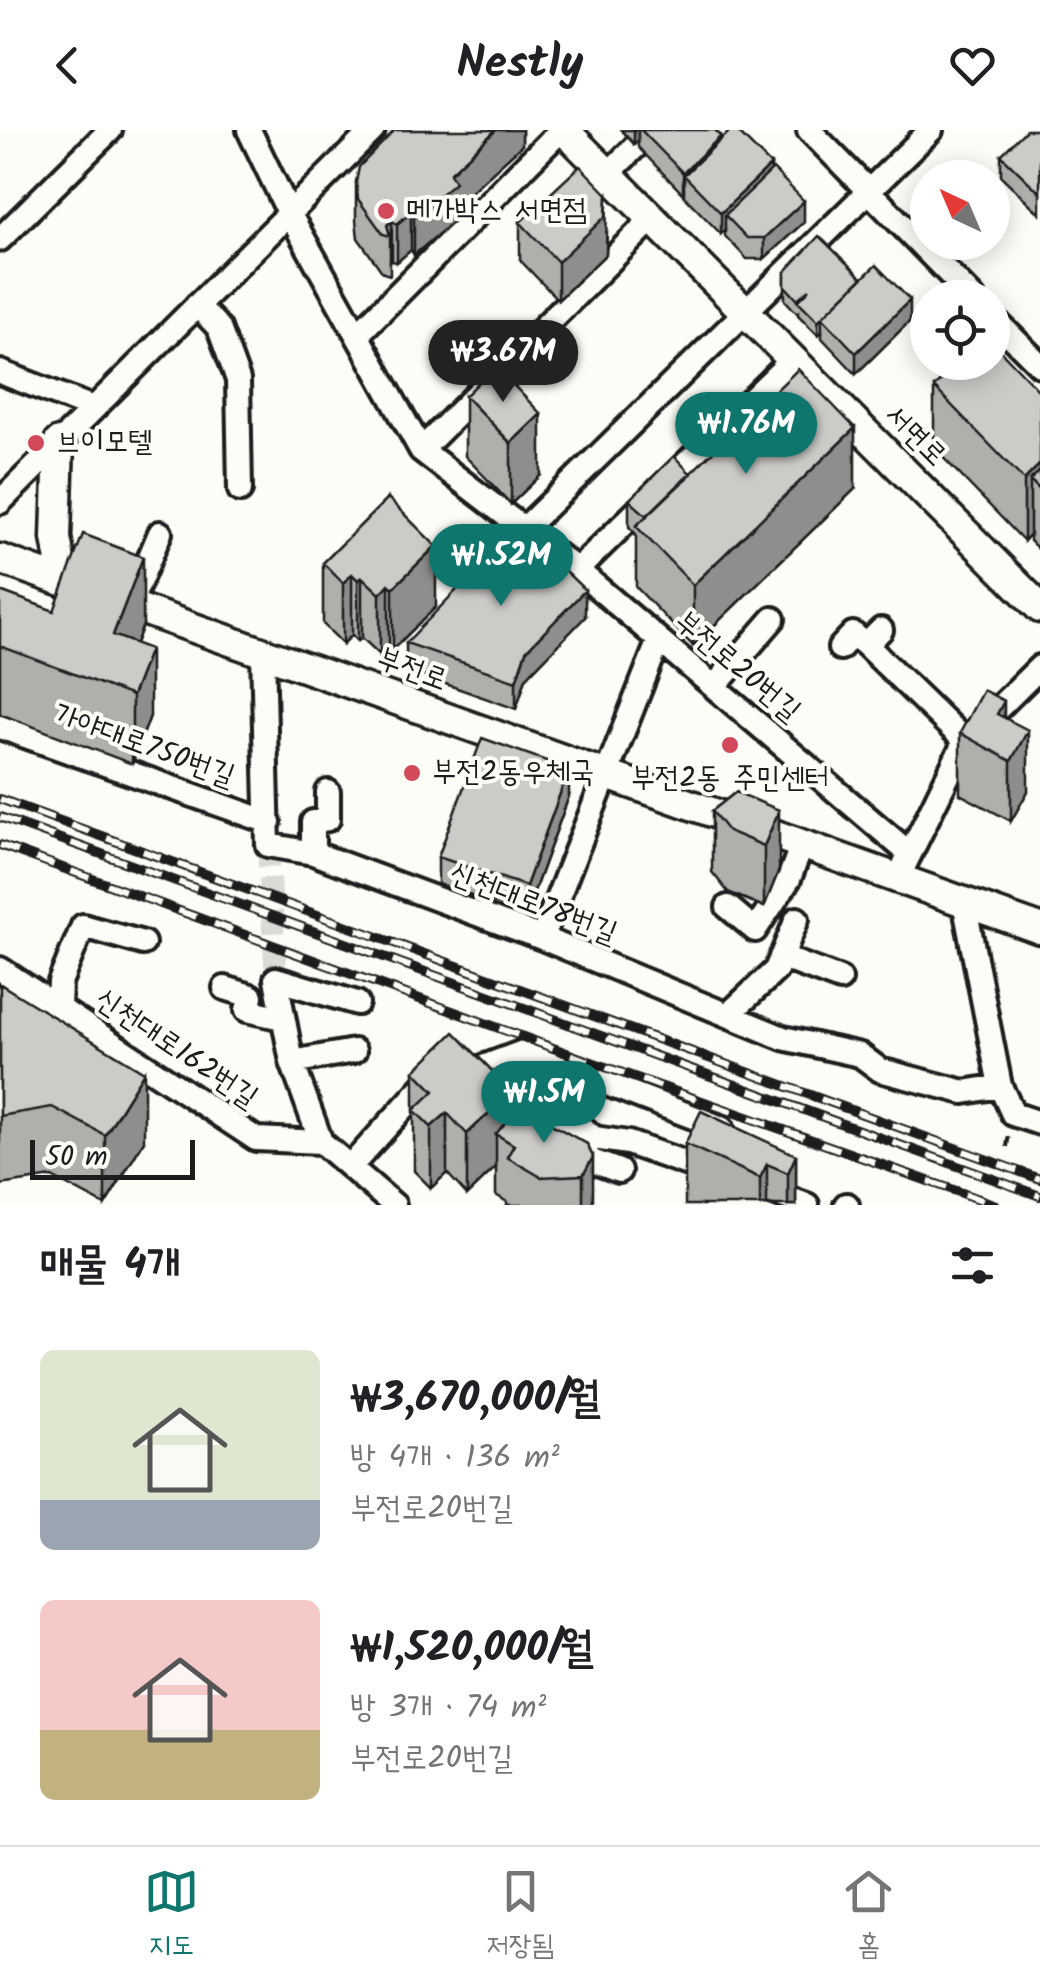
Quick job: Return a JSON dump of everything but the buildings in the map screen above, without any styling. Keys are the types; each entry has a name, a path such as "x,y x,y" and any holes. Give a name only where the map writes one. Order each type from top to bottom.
{"main road":[{"name":"서면로","path":"563,130 1040,608"},
{"path":"58,442 56,538 64,582"},
{"name":"부전로","path":"0,559 802,844 904,866 964,902 1040,929"}],"street":[{"name":"부전로20번길","path":"249,130 289,214 421,450 577,570 714,687 904,866"},
{"path":"0,502 374,130"},
{"path":"358,334 563,130"},
{"path":"608,174 652,130"},
{"path":"809,130 955,280"},
{"path":"524,529 931,130"},
{"path":"0,239 98,134"},
{"path":"421,450 652,219"},
{"path":"197,305 219,328 238,380 240,490"},
{"path":"1010,335 1040,366"},
{"path":"577,570 792,360"},
{"path":"0,372 93,408"},
{"path":"130,605 160,533"},
{"path":"714,687 773,618"},
{"path":"840,648 853,634 874,638 964,741"},
{"path":"542,938 658,640"},
{"path":"263,651 268,834"},
{"path":"904,866 964,741 1040,667"},
{"name":"가야대로750번길","path":"0,727 268,834"},
{"path":"313,853 313,822 328,819 328,792"},
{"name":"신천대로78번길","path":"268,834 542,938 783,1038 860,1055 880,1070 964,1092 1000,1086"},
{"path":"728,907 755,930 789,879 802,844"},
{"path":"964,902 1000,1086 1013,1114 1040,1123"},
{"path":"729,1014 776,970 797,919"},
{"name":"신천대로162번길","path":"58,1007 60,982 83,926 143,943"},
{"path":"781,957 840,979"},
{"name":"신천대로162번길","path":"0,969 256,1139 321,1142"},
{"path":"357,1003 276,979 292,1062 321,1142 394,1205"},
{"path":"225,988 251,996 247,1010 282,1018"},
{"path":"292,1062 354,1051"},
{"path":"350,1167 438,1070 459,1076 524,1052 750,1139"},
{"path":"532,1120 544,1133 563,1122 580,1104 564,1094 573,1071"},
{"path":"563,1122 592,1161 618,1171"},
{"path":"563,1122 594,1138 628,1143 807,1205"}],"tunnel":[{"path":"268,845 276,979"}],"railway":[{"path":"0,799 1040,1179"},
{"path":"0,817 1040,1196"},
{"path":"0,845 583,1059 996,1205"}],"place":[{"name":"메가박스 서면점","path":"386,211"},
{"name":"브이모텔","path":"36,443"},
{"name":"부전2동 주민센터","path":"730,745"},
{"name":"부전2동우체국","path":"412,773"}]}
